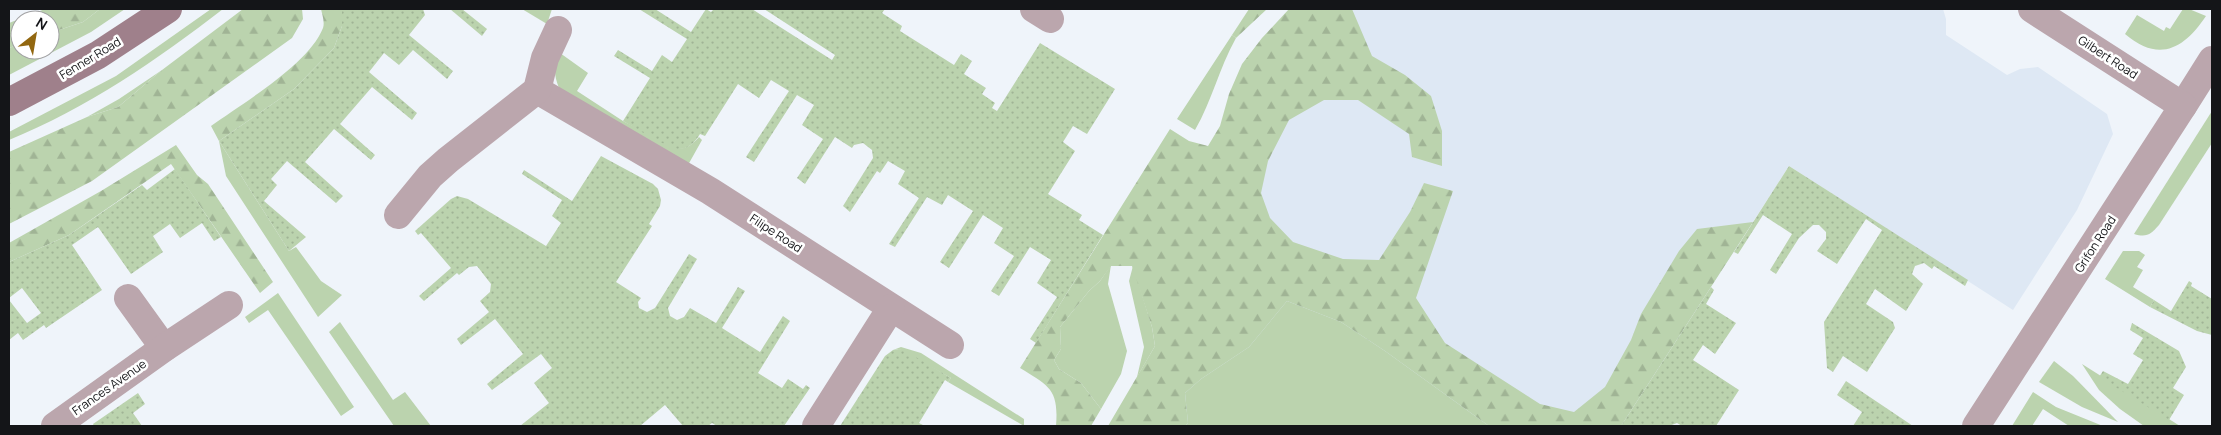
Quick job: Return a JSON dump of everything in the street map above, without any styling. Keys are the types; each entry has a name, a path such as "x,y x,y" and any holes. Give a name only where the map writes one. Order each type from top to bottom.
{"main road":[{"name":"Fenner Road","path":"9,102 98,54 168,9"}],"street":[{"name":"Gilbert Road","path":"2032,9 2183,106"},
{"path":"398,215 430,176 537,90 545,58 558,30"},
{"name":"Grifon Road","path":"1976,426 2212,60"},
{"name":"Filipe Road","path":"537,90 710,191 950,345"},
{"path":"128,298 164,348"},
{"name":"Frances Avenue","path":"55,426 164,348 229,305"},
{"path":"816,426 891,308"}],"shaded area":[{"path":"1306,9 1943,9 1946,19 1946,35 2007,75 2020,69 2038,67 2107,114 2113,134 2077,210 2013,310 1789,166 1621,426 1128,426"}],"green space":[{"path":"100,9 125,9 91,32 60,48 60,30 83,22"},
{"path":"100,9 83,22 60,30 60,10 42,10"},
{"path":"211,9 223,9 147,64 94,98 9,140 9,132 116,76"},
{"path":"243,9 302,9 303,19 292,38 92,181 9,224 9,152 87,117 118,107 162,70"},
{"path":"321,9 342,9 342,26 334,48 294,89 219,141 211,126 274,82 304,55 315,42 324,26"},
{"path":"342,9 423,9 425,15 409,35 453,71 447,79 413,50 399,65 384,53 369,72 417,113 412,120 372,87 340,124 375,155 371,160 334,129 305,162 343,196 336,203 287,161 271,179 277,185 264,201 306,237 289,251 219,141 294,89 334,48 342,26"},
{"path":"450,9 462,9 487,29 482,36"},
{"path":"522,9 552,9 547,24"},
{"path":"639,9 655,9 691,32 706,9 711,12 714,9 752,9 832,60 835,55 764,9 885,9 882,13 902,26 900,31 954,65 961,54 972,61 964,74 986,88 982,94 995,103 992,108 997,111 1040,43 1115,89 1087,134 1073,126 1063,142 1075,151 1048,194 1082,215 1079,220 1103,235 1036,343 1030,339 1057,297 1037,283 1051,260 1030,247 999,296 991,291 1014,256 994,243 1003,228 983,215 949,268 940,262 973,211 948,195 942,205 927,197 895,247 889,244 919,198 898,184 905,171 888,161 880,173 877,171 850,212 843,206 873,158 872,150 863,143 854,145 852,148 835,137 805,184 797,178 823,139 802,125 814,105 797,95 754,162 746,157 789,91 771,80 759,98 738,84 705,136 700,134 696,140 683,149 674,148 623,121 650,78 614,56 618,50 652,71 662,55 672,62 687,39"},
{"path":"1249,9 1267,9 1236,38 1232,35"},
{"path":"1289,9 1352,9 1372,56 1405,75 1431,96 1442,131 1442,166 1412,157 1409,134 1358,100 1324,100 1289,120 1268,161 1261,193 1270,218 1293,242 1343,259 1379,260 1410,212 1424,183 1453,191 1416,298 1445,343 1540,404 1574,412 1605,387 1631,340 1641,314 1679,251 1697,229 1753,222 1621,426 1489,426 1385,351 1341,322 1287,301 1249,347 1201,379 1185,393 1188,423 1185,426 1108,426 1155,346 1152,327 1132,266 1111,266 1060,327 1061,349 1054,360 1059,369 1081,383 1101,409 1091,426 1056,426 1057,414 1054,396 1038,379 1020,368 1170,129 1189,141 1208,146 1220,126 1229,94 1242,64 1262,38"},
{"path":"2183,9 2189,9 2206,16 2189,37 2180,44 2160,50 2149,48 2137,43 2125,34 2137,15 2164,31 2166,27 2170,29"},
{"path":"9,23 10,23 9,48"},
{"path":"1232,35 1236,38 1195,130 1177,119"},
{"path":"9,48 10,60 38,60 9,75"},
{"path":"560,53 588,73 577,91 623,121 676,148 689,146 699,137 702,140 688,165 559,88 555,70"},
{"path":"162,70 118,107 87,117 119,99"},
{"path":"2212,111 2212,143 2154,231 2142,236 2134,234"},
{"path":"219,141 289,251 296,247 321,281 342,295 318,317 226,176"},
{"path":"176,145 197,175 208,184 273,282 260,293 171,164 69,235 9,262 9,243 101,191"},
{"path":"601,156 653,184 658,189 661,200 660,206 649,224 652,226 616,282 641,298 638,302 639,308 647,312 655,308 689,254 697,259 668,308 670,316 677,320 684,317 690,308 716,323 738,287 745,291 722,328 760,352 783,316 790,321 758,373 782,388 788,379 803,389 806,385 810,388 784,426 717,426 712,423 708,426 683,426 665,405 640,426 520,426 549,403 534,383 552,368 541,354 492,390 487,384 523,354 495,319 461,345 457,339 489,312 480,301 490,292 491,284 477,266 469,267 459,275 457,273 424,301 419,296 451,268 421,233 418,235 415,231 451,199 457,196 468,199 546,246 561,223 552,216 562,200 522,174 524,170 572,201"},
{"path":"1789,166 1968,280 1965,286 1934,266 1932,269 1924,263 1915,266 1912,274 1923,284 1906,311 1875,289 1866,304 1893,322 1895,328 1867,372 1843,356 1833,372 1827,368 1824,322 1882,230 1866,219 1837,264 1817,251 1826,239 1826,232 1819,225 1813,225 1799,238 1776,274 1770,270 1792,234 1763,215 1738,254 1734,252"},
{"path":"175,169 221,237 214,241 202,223 180,238 170,224 153,236 163,252 131,274 98,227 72,245 102,290 46,328 44,325 23,340 18,333 9,340 9,300 27,323 41,313 22,288 9,298 9,262 69,235 142,185 147,190"},
{"path":"2123,251 2139,251 2145,255 2137,267 2143,270 2133,287 2154,300 2150,307 2105,279"},
{"path":"1111,265 1108,284 1127,351 1121,374 1101,409 1081,383 1059,369 1054,360 1061,349 1060,327 1089,291 1100,281"},
{"path":"1133,266 1152,327 1155,346 1137,377 1144,347 1129,281"},
{"path":"2189,281 2192,283 2191,286 2212,299 2212,335 2197,331 2150,307 2154,300 2171,311"},
{"path":"1711,287 1714,290 1706,304 1736,323 1715,354 1703,345 1693,360 1739,390 1716,426 1682,426 1677,423 1669,426 1621,426"},
{"path":"278,293 354,407 341,416 268,310 249,323 245,317"},
{"path":"1287,301 1341,322 1385,351 1489,426 1185,426 1188,423 1185,393 1201,379 1249,347"},
{"path":"340,322 393,400 405,392 431,426 394,426 329,332"},
{"path":"2132,323 2179,351 2186,367 2173,388 2184,395 2169,420 2099,377 2103,371 2128,384 2143,360 2133,354 2143,338 2130,330"},
{"path":"901,347 921,353 1024,419 1024,426 948,382 951,378 899,349 893,350"},
{"path":"893,350 904,350 951,378 948,382 945,380 919,423 925,426 840,426 885,356"},
{"path":"2054,361 2073,376 2118,422 2082,407 2039,382"},
{"path":"2082,364 2180,426 2144,426 2120,409 2099,390"},
{"path":"1846,381 1913,426 1853,426 1862,412 1837,395"},
{"path":"2033,392 2056,407 2103,426 2069,426 2043,409 2032,426 2012,426"},
{"path":"138,393 145,404 133,413 142,426 94,426 93,424"}]}
